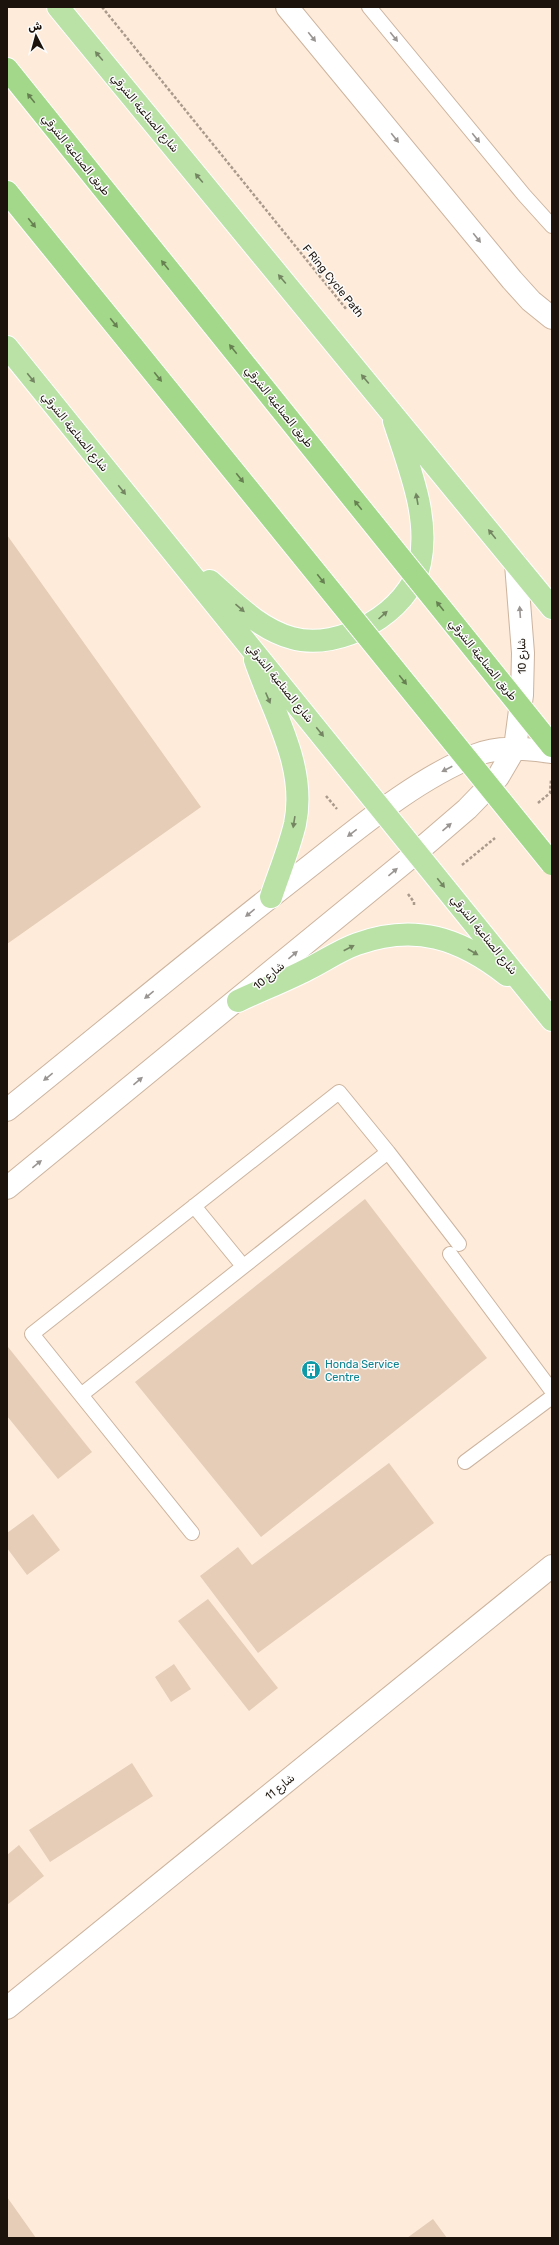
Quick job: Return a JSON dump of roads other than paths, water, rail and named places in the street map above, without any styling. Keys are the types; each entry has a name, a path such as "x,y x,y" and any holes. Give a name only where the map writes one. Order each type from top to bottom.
{"highway":[{"name":"طريق الصناعية الشرقي","path":"7,69 552,746"},
{"path":"7,192 552,864"}],"main road":[{"name":"شارع الصناعية الشرقي","path":"58,7 390,409 552,608"},
{"name":"شارع الصناعية الشرقي","path":"7,347 158,536 383,809 552,1020"},
{"path":"158,536 254,620 292,638 330,641 380,619 409,590 420,563 422,530 415,486 390,409"},
{"path":"251,648 267,695 290,748 296,779 295,823 271,896"},
{"path":"238,1001 307,970 356,945 384,936 414,934 440,937 463,946 492,963 533,996"}],"street":[{"path":"287,7 512,280 531,301 552,318"},
{"name":"شارع 10","path":"7,1188 238,1001 417,852 467,809 493,782 515,748 522,695 523,653 516,564"},
{"path":"7,1110 271,896 383,809 439,774 477,754 515,748 552,752"},
{"name":"شارع 11","path":"7,2008 552,1566"}],"lane":[{"path":"369,7 524,195 552,226"},
{"path":"192,1533 32,1334 339,1092 388,1152 552,1390"},
{"path":"81,1395 388,1152"},
{"path":"194,1206 243,1266"},
{"path":"465,1462 552,1397"}],"place":[{"name":"Honda Service Centre","path":"311,1370"}]}
